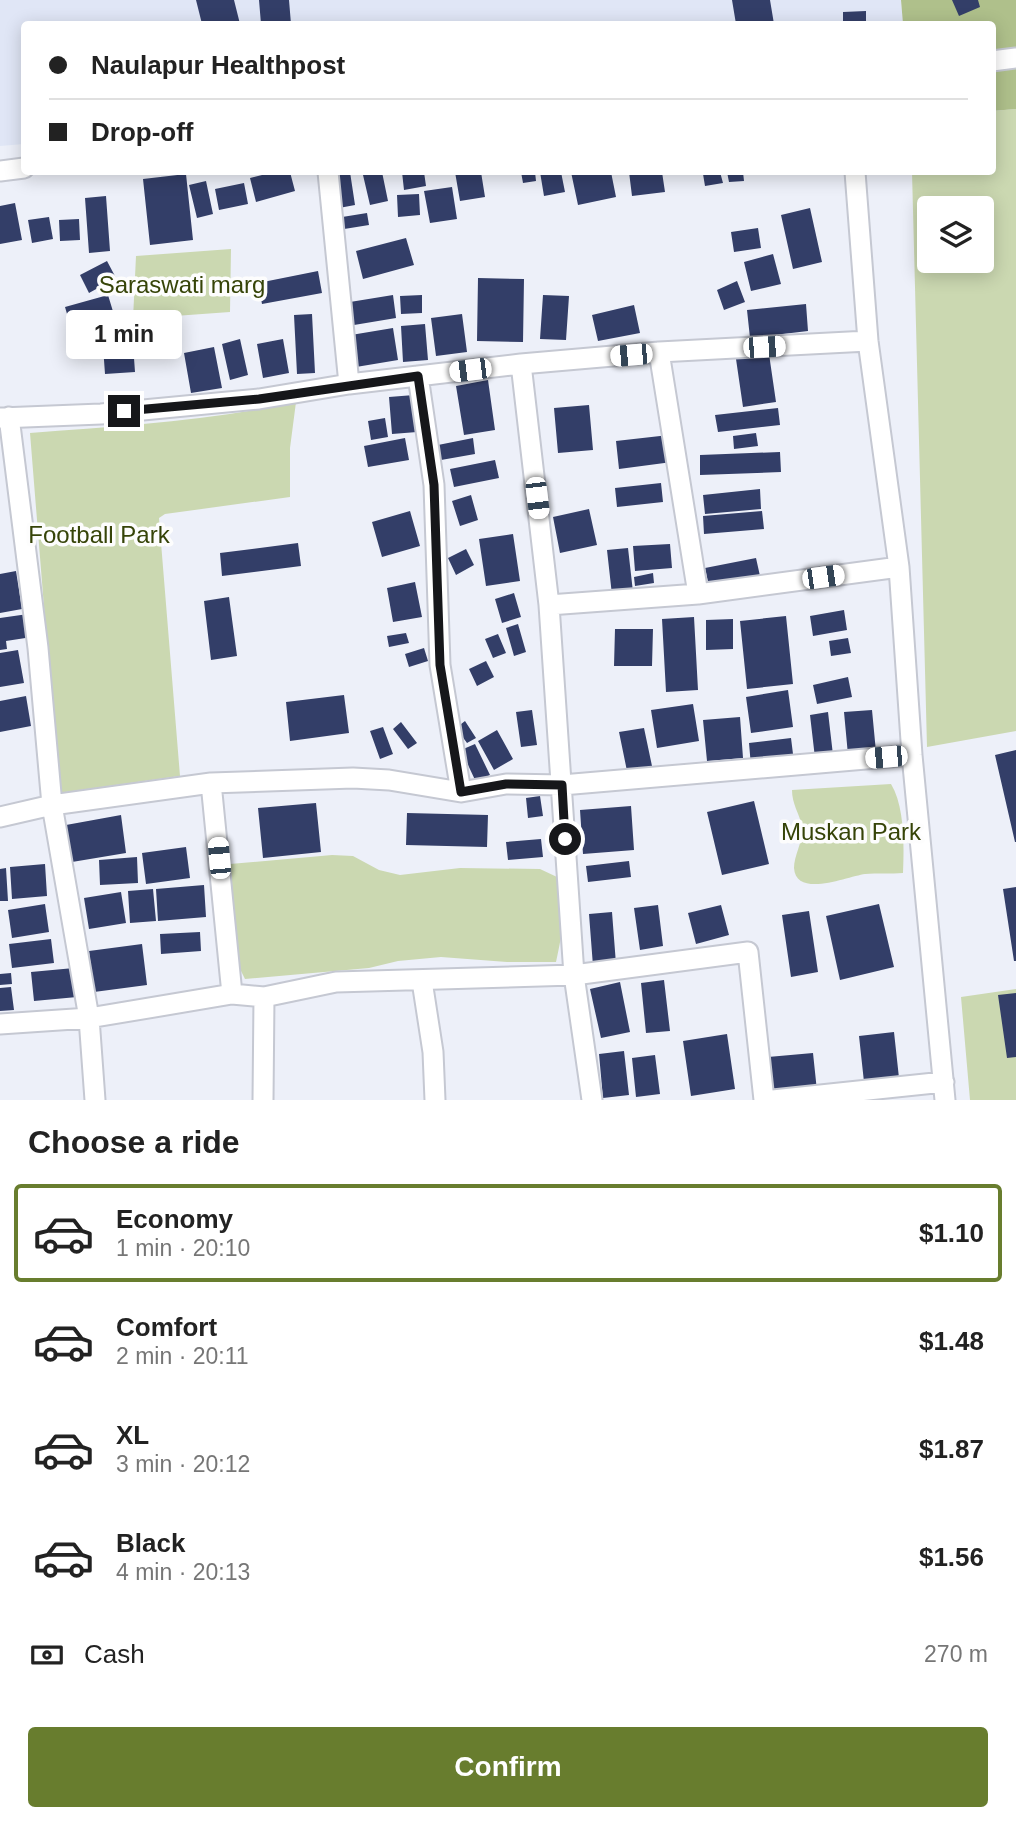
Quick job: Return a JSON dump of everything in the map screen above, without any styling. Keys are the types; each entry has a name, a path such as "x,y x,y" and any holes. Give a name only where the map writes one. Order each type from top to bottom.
{"street":[{"path":"996,60 1016,58"},
{"path":"0,171 21,168"},
{"path":"328,175 349,384"},
{"path":"773,1100 944,1091 912,755 898,567 868,341 855,175"},
{"path":"95,1100 89,1018 52,805 38,648 5,417 101,414 219,402 521,364 659,352 868,341"},
{"path":"659,352 698,594"},
{"path":"521,364 549,605 574,975 592,1100"},
{"path":"418,376 434,485 440,665 461,792"},
{"path":"549,605 698,594 898,567"},
{"path":"0,817 52,805 211,783 353,778 389,780 461,792 506,784 562,785 912,755"},
{"path":"211,783 232,995"},
{"path":"0,1024 89,1018 232,995 264,997 336,982 574,975 748,952 764,1100"},
{"path":"422,981 433,1052 435,1100"},
{"path":"263,1100 264,997"}],"shaded area":[{"path":"0,0 901,0 903,21 21,21 21,144 0,146"}],"green space":[{"path":"901,0 1016,0 1016,109 996,111 996,21 903,21"},
{"path":"1016,109 1016,731 927,747 912,175 996,175 996,111"},
{"name":"Saraswati marg","path":"231,249 230,312 133,319 136,256"},
{"name":"Football Park","path":"296,402 290,448 290,497 165,514 159,518 180,776 59,793 30,433 197,418"},
{"name":"Muskan Park","path":"891,784 901,815 903,873 865,874 813,884 797,877 794,863 802,837 802,826 792,790"},
{"path":"332,855 353,856 379,870 400,875 460,868 540,869 557,877 563,908 556,962 507,962 441,957 398,961 369,968 245,979 236,961 226,873 230,864"},
{"path":"1016,989 1016,1100 970,1100 961,997"}],"building":[{"path":"196,0 234,0 239,21 201,21"},
{"path":"259,0 289,0 291,21 261,21"},
{"path":"732,0 770,0 774,21 736,21"},
{"path":"952,0 978,0 980,7 959,16"},
{"path":"866,11 866,21 843,21 843,12"},
{"path":"186,175 193,240 150,245 143,179"},
{"path":"262,175 291,175 295,191 256,202 250,178"},
{"path":"334,175 350,175 355,205 339,208"},
{"path":"363,175 383,175 388,201 370,205"},
{"path":"402,175 424,175 426,186 404,190"},
{"path":"456,175 481,175 485,197 460,201"},
{"path":"522,175 535,175 536,181 523,183"},
{"path":"540,175 562,175 565,192 544,196"},
{"path":"572,175 612,175 616,197 578,205"},
{"path":"629,175 662,175 665,192 632,196"},
{"path":"703,175 721,175 723,183 705,186"},
{"path":"728,175 743,175 744,181 729,182"},
{"path":"206,181 213,214 197,218 189,185"},
{"path":"244,183 248,204 219,210 215,189"},
{"path":"452,187 457,219 430,223 424,191"},
{"path":"419,194 420,215 398,217 397,195"},
{"path":"106,196 110,251 89,253 85,198"},
{"path":"15,203 22,240 0,244 0,206"},
{"path":"810,208 822,262 793,269 781,215"},
{"path":"367,213 369,225 338,230 336,218"},
{"path":"49,217 53,239 32,243 28,220"},
{"path":"79,219 80,240 60,241 59,220"},
{"path":"758,228 761,248 734,252 731,232"},
{"path":"406,238 414,265 363,279 356,251"},
{"path":"773,254 781,284 751,291 744,262"},
{"path":"107,261 116,278 89,293 80,275"},
{"path":"318,271 322,293 262,304 258,283"},
{"path":"478,278 524,279 523,342 477,341"},
{"path":"737,281 745,302 724,310 717,290"},
{"path":"108,295 115,318 72,331 65,307"},
{"path":"393,295 396,318 354,325 350,302"},
{"path":"422,295 422,313 401,314 400,296"},
{"path":"543,295 569,296 566,340 540,339"},
{"path":"806,304 808,331 750,338 747,310"},
{"path":"634,305 640,333 598,341 592,315"},
{"path":"312,314 315,373 297,374 294,315"},
{"path":"462,314 467,352 436,356 431,318"},
{"path":"425,324 428,360 403,362 401,326"},
{"path":"393,328 398,360 356,367 351,335"},
{"path":"240,339 248,375 230,380 222,344"},
{"path":"283,339 289,373 263,378 257,344"},
{"path":"133,344 135,372 105,374 103,346"},
{"path":"214,347 222,388 191,393 184,353"},
{"path":"769,354 776,402 743,407 736,359"},
{"path":"488,380 495,430 464,435 456,386"},
{"path":"414,395 417,432 392,434 389,397"},
{"path":"589,405 593,450 558,453 554,408"},
{"path":"778,408 780,425 718,432 715,415"},
{"path":"385,418 388,437 371,440 368,421"},
{"path":"756,433 758,446 734,449 733,436"},
{"path":"669,435 672,462 619,469 616,441"},
{"path":"405,438 409,460 368,467 364,446"},
{"path":"473,438 475,454 441,460 438,445"},
{"path":"780,452 781,472 700,475 700,455"},
{"path":"495,460 499,478 454,487 450,469"},
{"path":"661,483 663,502 617,507 615,488"},
{"path":"760,489 761,509 705,514 703,495"},
{"path":"471,495 478,520 460,526 452,501"},
{"path":"589,509 597,545 560,553 553,517"},
{"path":"410,511 420,546 382,557 372,522"},
{"path":"762,511 764,529 704,534 703,516"},
{"path":"513,534 520,581 486,586 479,539"},
{"path":"298,543 301,566 222,576 220,553"},
{"path":"670,544 672,568 635,571 633,546"},
{"path":"628,548 633,592 612,595 607,550"},
{"path":"466,549 474,565 456,575 448,558"},
{"path":"756,558 760,576 709,586 705,568"},
{"path":"16,571 22,609 0,613 0,574"},
{"path":"653,573 654,583 635,586 634,577"},
{"path":"415,582 422,617 393,622 387,588"},
{"path":"514,593 521,617 502,623 495,599"},
{"path":"229,597 237,656 211,660 204,601"},
{"path":"844,610 847,630 813,636 810,616"},
{"path":"28,614 32,637 6,641 7,649 0,650 0,618"},
{"path":"786,616 793,684 747,689 740,621"},
{"path":"694,617 698,690 666,692 662,619"},
{"path":"733,619 733,649 706,650 706,620"},
{"path":"518,624 526,652 514,656 506,628"},
{"path":"615,629 653,629 652,666 614,666"},
{"path":"406,633 409,643 389,647 387,636"},
{"path":"498,634 506,653 493,658 485,639"},
{"path":"848,638 851,653 831,656 829,641"},
{"path":"424,648 428,661 409,667 405,654"},
{"path":"18,650 24,683 0,687 0,653"},
{"path":"486,661 494,677 477,686 469,669"},
{"path":"848,677 852,697 817,704 813,685"},
{"path":"788,690 793,727 751,733 746,697"},
{"path":"344,695 349,733 290,741 286,702"},
{"path":"26,696 31,726 0,732 0,701"},
{"path":"693,704 699,741 657,748 651,710"},
{"path":"532,710 537,745 521,747 516,712"},
{"path":"872,710 876,752 848,755 844,712"},
{"path":"828,712 833,755 815,758 810,715"},
{"path":"740,717 743,758 707,761 703,720"},
{"path":"465,721 476,738 467,743 456,728"},
{"path":"401,722 417,743 408,749 393,729"},
{"path":"383,727 393,754 380,759 370,731"},
{"path":"644,728 652,766 627,771 619,732"},
{"path":"497,730 513,759 494,770 478,741"},
{"path":"791,738 794,762 751,766 749,743"},
{"path":"475,744 490,775 476,782 461,750"},
{"path":"1016,750 1016,842 1015,842 995,755"},
{"path":"540,796 543,816 528,818 526,798"},
{"path":"754,801 769,864 722,875 707,812"},
{"path":"316,803 321,852 263,858 258,808"},
{"path":"631,806 634,850 583,854 580,810"},
{"path":"407,813 488,815 487,847 406,845"},
{"path":"121,815 126,853 72,862 66,825"},
{"path":"541,839 543,857 508,860 506,842"},
{"path":"186,847 190,878 146,884 142,853"},
{"path":"137,857 138,883 100,885 99,860"},
{"path":"629,861 631,877 588,882 586,866"},
{"path":"45,864 47,896 12,899 10,867"},
{"path":"6,868 8,901 0,901 0,869"},
{"path":"204,885 206,917 158,921 156,889"},
{"path":"1016,887 1016,961 1014,961 1003,889"},
{"path":"153,889 156,921 130,923 128,891"},
{"path":"121,892 126,923 89,929 84,898"},
{"path":"45,904 49,932 12,938 8,910"},
{"path":"879,904 894,967 840,980 826,916"},
{"path":"658,905 663,946 640,950 634,908"},
{"path":"721,905 729,935 696,944 688,913"},
{"path":"809,911 818,972 791,977 782,915"},
{"path":"612,912 616,964 593,966 589,914"},
{"path":"200,932 201,951 161,954 160,934"},
{"path":"51,939 54,963 12,968 9,944"},
{"path":"142,944 147,985 94,992 89,951"},
{"path":"74,968 77,997 34,1001 31,972"},
{"path":"11,973 12,984 0,985 0,974"},
{"path":"664,980 670,1031 646,1033 641,983"},
{"path":"620,982 630,1032 601,1038 590,989"},
{"path":"11,987 14,1010 0,1011 0,988"},
{"path":"1016,993 1016,1057 1007,1058 998,995"},
{"path":"894,1032 899,1078 864,1082 859,1036"},
{"path":"727,1034 735,1089 691,1096 683,1041"},
{"path":"624,1051 629,1095 603,1098 599,1054"},
{"path":"813,1053 817,1091 772,1096 768,1057"},
{"path":"655,1055 660,1094 636,1097 632,1058"}],"route":[{"path":"124,411 259,399 418,376 434,485 440,665 461,792 506,784 562,785 565,839"}]}
